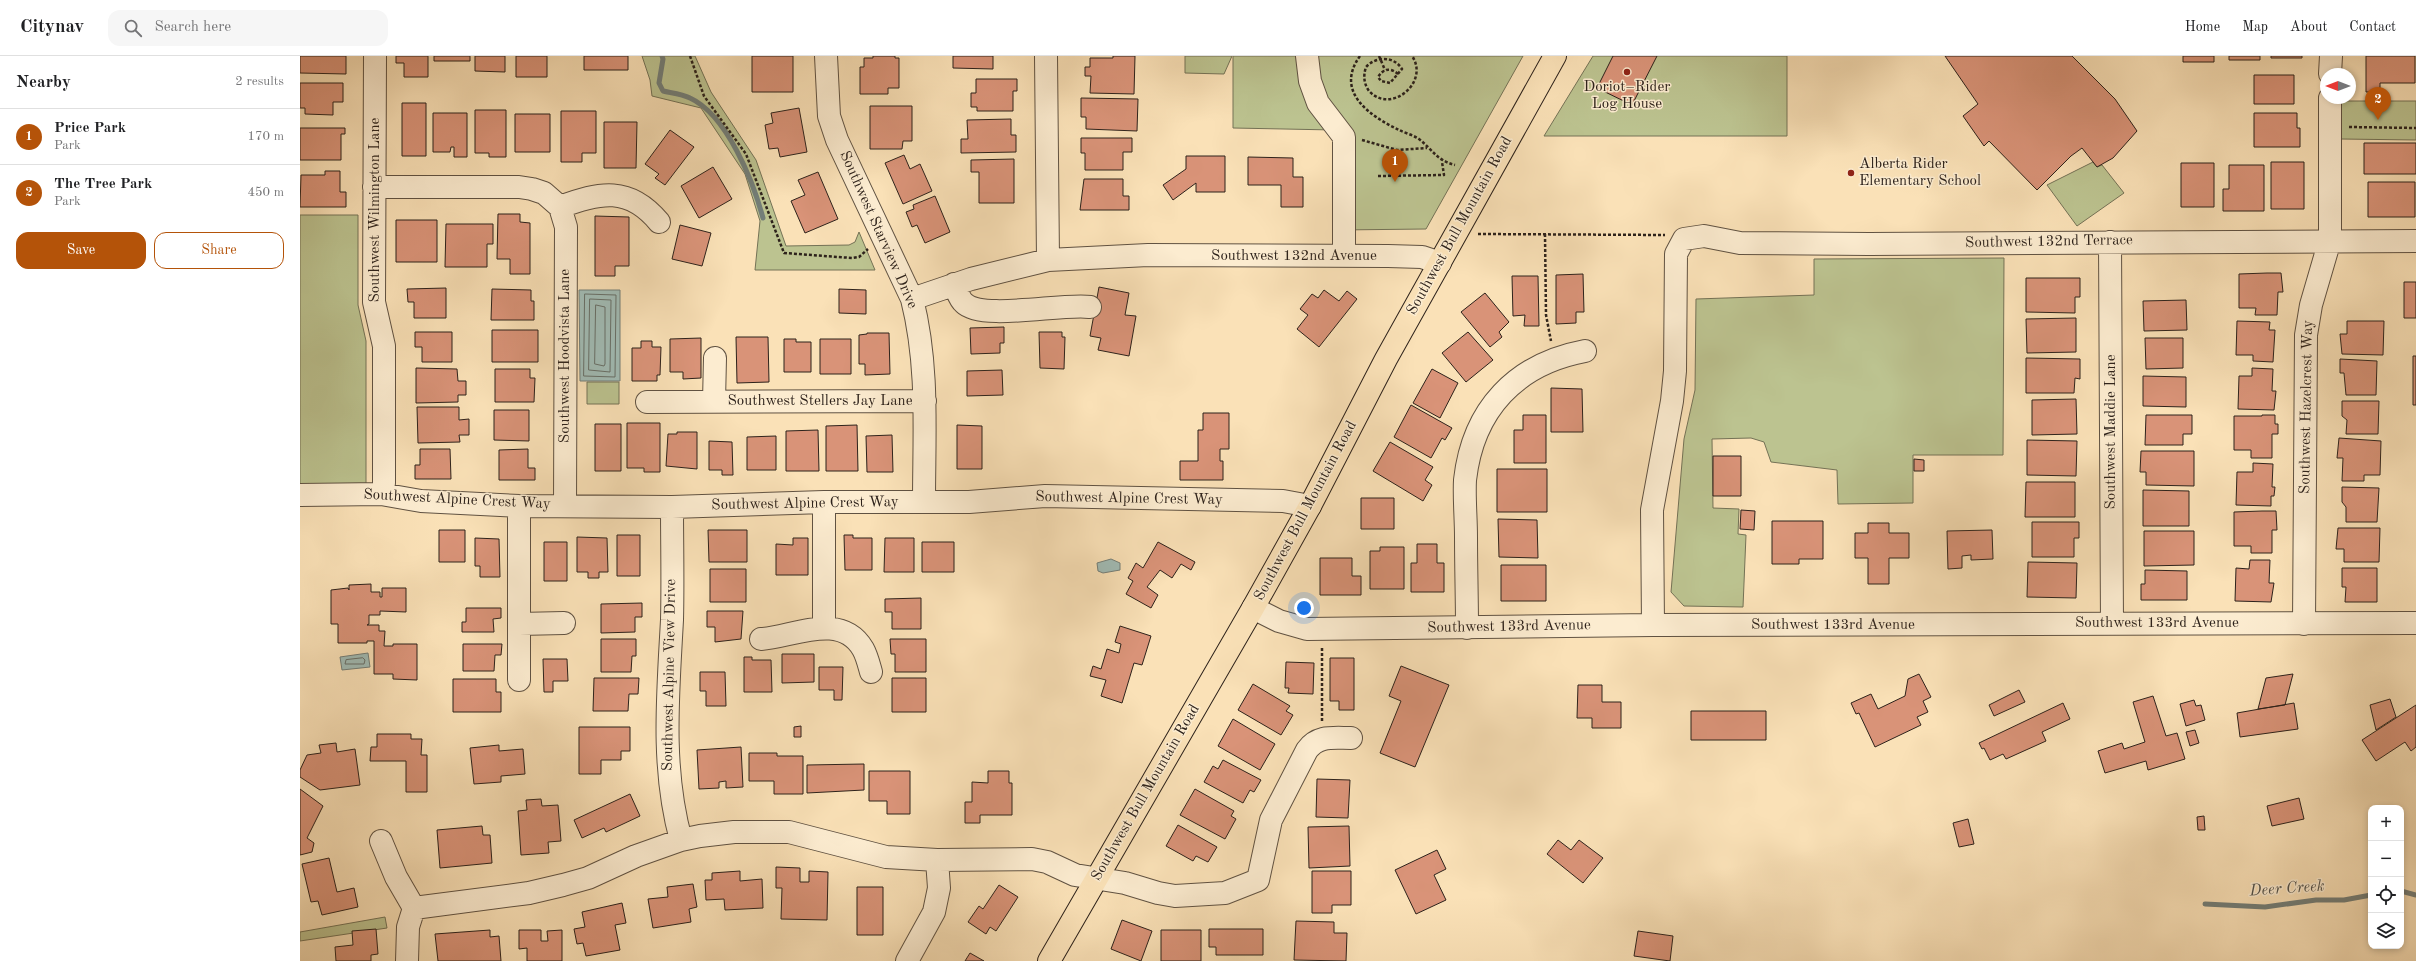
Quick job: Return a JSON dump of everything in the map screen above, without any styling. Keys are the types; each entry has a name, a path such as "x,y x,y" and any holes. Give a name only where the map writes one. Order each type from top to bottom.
{"main road":[{"name":"Southwest Bull Mountain Road","path":"1049,961 1253,608 1310,506 1386,359 1555,56"}],"street":[{"name":"Southwest Wilmington Lane","path":"375,56 374,302 384,346 384,482"},
{"name":"Southwest Starview Drive","path":"826,56 828,116 882,237 912,299 923,351 925,401 924,502"},
{"path":"1046,56 1048,260"},
{"path":"1307,56 1310,81 1318,103 1344,137 1344,256"},
{"path":"2330,56 2330,68"},
{"name":"Southwest Hazelcrest Way","path":"2304,624 2306,335 2311,305 2330,240 2330,104"},
{"path":"374,187 519,187 544,193 560,207 593,196 619,194 651,212 659,222"},
{"name":"Southwest Hoodvista Lane","path":"560,207 566,227 565,505"},
{"name":"Southwest 132nd Terrace","path":"1684,240 1704,236 1740,242 2416,241"},
{"path":"1654,625 1652,510 1672,401 1675,371 1676,254 1684,240"},
{"name":"Southwest Maddie Lane","path":"2110,242 2112,623"},
{"name":"Southwest 132nd Avenue","path":"912,299 954,284 1048,260 1148,255 1344,256 1417,257 1440,263"},
{"path":"954,284 963,303 981,311 1017,311 1057,306 1090,307"},
{"path":"1467,628 1465,481 1470,452 1479,426 1496,399 1518,378 1557,357 1585,351"},
{"name":"Southwest Stellers Jay Lane","path":"714,400 715,358"},
{"name":"Southwest Stellers Jay Lane","path":"647,402 714,400 925,401"},
{"name":"Southwest Alpine Crest Way","path":"300,494 381,494 421,501 519,506 565,505 672,507 824,502 970,502 1045,496 1283,501 1310,506"},
{"path":"824,502 824,628"},
{"path":"519,506 519,680"},
{"name":"Southwest Alpine View Drive","path":"672,507 672,600 666,739 668,778 673,811 681,840"},
{"name":"Southwest 133rd Avenue","path":"1253,608 1294,626 1307,630 1654,625 2416,623"},
{"path":"519,624 564,623"},
{"path":"761,640 776,638 807,629 824,628 842,632 856,640 864,650 871,672"},
{"path":"414,908 529,893 563,885 588,878 636,856 681,840 734,832 789,832 886,857 937,860 1032,859 1047,862 1074,875 1097,878 1175,896 1225,894 1258,880 1265,842 1271,820 1307,750 1313,742 1322,738 1351,738"},
{"path":"381,841 396,877 414,908 408,927 407,961"},
{"path":"907,961 934,912 939,888 937,860"}],"path":[{"path":"690,56 704,96 746,154 784,253 852,258 859,257 882,237"},
{"path":"1360,56 1354,67 1351,79 1352,89 1359,103 1373,116 1416,137 1442,162 1455,165"},
{"path":"1380,56 1385,70"},
{"path":"1398,74 1390,70 1385,70 1378,77 1385,82 1390,83 1398,74 1402,69 1398,62 1390,57 1380,56 1366,67 1365,82 1374,95 1388,99 1402,95 1413,85 1416,70 1412,56"},
{"path":"2330,127 2416,128"},
{"path":"1344,137 1370,142 1397,150 1428,148"},
{"path":"1378,176 1444,176 1442,162"},
{"path":"1456,234 1660,234 1684,240"},
{"path":"1545,234 1546,315 1548,334 1557,357"},
{"path":"1322,629 1322,738"}],"green space":[{"path":"642,56 695,56 711,92 756,160 786,246 849,245 855,242 859,232 875,270 755,270 760,221 745,174 701,108 652,96 650,80"},
{"path":"1185,56 1232,56 1224,74 1185,73"},
{"path":"1233,56 1523,56 1426,229 1338,230 1334,130 1233,128"},
{"path":"1593,56 1787,56 1787,136 1544,136"},
{"path":"2356,101 2416,101 2416,140 2341,139 2341,104 2356,104"},
{"path":"2093,162 2097,167 2102,165 2124,193 2077,226 2047,185"},
{"path":"300,215 358,215 358,305 366,341 366,486 300,486"},
{"path":"2004,258 2003,455 1913,455 1913,503 1838,504 1837,470 1771,462 1764,442 1751,438 1712,439 1713,508 1739,509 1738,534 1746,535 1743,607 1684,606 1671,592 1684,439 1695,390 1696,299 1814,295 1814,259"},
{"path":"587,382 619,382 619,404 587,404"},
{"path":"385,917 387,928 300,941 300,932"}],"water":[{"path":"579,290 620,290 620,381 580,381"},
{"path":"1111,559 1120,563 1120,570 1103,573 1098,571 1097,563"},
{"path":"368,653 370,667 342,670 340,657"}],"building":[{"path":"300,56 346,56 346,74 300,73"},
{"path":"396,56 428,56 428,77 404,77 404,63 396,63"},
{"path":"434,56 470,56 470,61 434,61"},
{"path":"475,56 505,56 505,72 475,71"},
{"path":"516,56 547,56 547,77 516,77"},
{"path":"584,56 628,56 628,70 584,70"},
{"path":"752,56 793,56 793,92 752,92"},
{"path":"873,56 895,56 895,58 899,58 899,88 888,88 888,94 860,94 860,67 864,67 864,58 873,58"},
{"path":"953,56 993,56 993,69 953,68"},
{"path":"1113,56 1135,56 1134,94 1090,93 1091,76 1085,76 1085,67 1090,67 1090,58 1113,58"},
{"name":"Doriot–Rider Log House","path":"1613,56 1657,56 1632,105 1597,88"},
{"path":"1945,56 2072,56 2115,99 2137,131 2113,158 2097,167 2082,148 2071,156 2037,190 1989,141 1984,146 1963,116 1978,104"},
{"path":"2183,56 2214,56 2214,62 2183,62"},
{"path":"2229,56 2260,56 2260,60 2229,60"},
{"path":"2271,56 2302,56 2302,58 2271,58"},
{"path":"2366,56 2415,56 2415,83 2380,83 2380,92 2366,92"},
{"path":"2254,75 2294,75 2294,104 2254,104"},
{"path":"976,79 1017,79 1017,91 1013,91 1013,111 977,111 977,107 971,107 971,93 976,93"},
{"path":"300,83 343,83 343,102 333,102 333,115 305,114 305,108 300,108"},
{"path":"1081,98 1138,99 1137,131 1086,129 1086,117 1081,117"},
{"path":"402,103 426,103 426,156 402,156"},
{"path":"870,106 912,106 912,141 903,141 902,149 870,149"},
{"path":"799,108 807,152 780,157 778,148 769,149 765,125 773,123 771,113"},
{"path":"475,110 506,110 506,157 489,157 489,153 475,153"},
{"path":"561,111 596,111 596,153 582,153 582,162 561,162"},
{"path":"433,113 467,113 467,157 454,157 454,147 451,147 450,152 433,152"},
{"path":"2254,113 2297,113 2297,128 2300,128 2300,147 2254,147"},
{"path":"515,114 550,114 550,152 515,152"},
{"path":"1011,119 1011,135 1016,135 1016,152 961,153 961,139 968,139 967,120"},
{"path":"604,122 637,122 636,168 604,168"},
{"path":"300,128 345,128 345,134 341,134 341,160 300,160"},
{"path":"670,130 694,147 665,185 655,178 659,174 645,164"},
{"path":"1081,138 1132,138 1132,152 1123,152 1123,170 1085,170 1085,153 1081,153"},
{"path":"2364,143 2416,143 2416,174 2364,174"},
{"path":"904,155 910,169 920,164 932,191 903,204 885,163"},
{"path":"1186,156 1225,156 1225,192 1196,192 1196,183 1173,200 1163,185 1186,169"},
{"path":"1248,157 1293,158 1293,177 1303,177 1303,207 1281,207 1281,185 1248,185"},
{"path":"1014,159 1014,203 979,203 979,172 971,172 971,160"},
{"path":"2271,162 2304,162 2304,209 2271,209"},
{"path":"2181,163 2214,163 2214,207 2181,207"},
{"path":"2229,165 2264,165 2264,211 2223,211 2223,189 2229,189"},
{"path":"713,167 732,199 699,218 681,186"},
{"path":"325,171 340,171 340,192 346,192 346,207 300,207 301,175 325,175"},
{"path":"818,172 838,219 805,233 791,201 805,195 798,180"},
{"path":"1084,179 1123,179 1123,196 1129,196 1129,210 1080,210"},
{"path":"2368,182 2415,182 2415,217 2368,217"},
{"path":"935,196 950,232 925,243 917,225 912,227 906,212 914,209 913,205"},
{"path":"498,214 520,214 520,222 530,223 530,274 510,274 510,259 497,259"},
{"path":"595,216 629,217 629,266 615,266 615,276 595,276"},
{"path":"396,220 437,220 437,262 396,262"},
{"path":"446,224 493,224 493,244 487,244 487,267 445,267"},
{"path":"680,225 711,233 702,266 672,259"},
{"path":"2281,273 2283,292 2278,292 2277,315 2255,315 2256,308 2239,308 2239,274"},
{"path":"1583,274 1584,312 1576,312 1576,323 1556,324 1556,275"},
{"path":"1512,276 1538,276 1539,326 1524,326 1525,315 1513,316"},
{"path":"2026,278 2080,278 2080,297 2075,297 2075,313 2026,312"},
{"path":"2404,282 2416,282 2416,318 2404,318"},
{"path":"1099,287 1129,293 1125,315 1136,316 1129,356 1098,350 1101,338 1090,336"},
{"path":"446,288 446,318 414,318 414,302 408,302 407,289"},
{"path":"492,289 531,290 531,301 534,301 534,320 491,320"},
{"path":"839,289 866,290 866,314 839,313"},
{"path":"1324,290 1339,301 1347,291 1357,299 1319,347 1297,329 1308,315 1300,309 1312,294 1318,298"},
{"path":"1485,293 1509,322 1499,332 1502,337 1490,347 1461,312"},
{"path":"2186,300 2187,330 2144,331 2143,301"},
{"path":"2076,318 2076,352 2027,353 2026,319"},
{"path":"2237,321 2270,322 2269,330 2275,330 2273,362 2253,361 2253,355 2236,355"},
{"path":"2347,321 2384,321 2383,355 2342,354 2340,334 2347,334"},
{"path":"1004,327 1004,343 1000,343 1000,353 971,354 970,328"},
{"path":"492,330 538,330 538,362 492,362"},
{"path":"415,332 452,332 452,362 422,362 422,347 415,347"},
{"path":"1039,332 1062,332 1062,337 1065,337 1064,369 1040,368"},
{"path":"1468,332 1493,360 1466,382 1442,353"},
{"path":"867,333 889,333 890,374 865,375 865,364 859,364 859,335"},
{"path":"736,337 768,337 769,382 737,383"},
{"path":"701,338 701,378 683,379 683,372 670,372 670,339"},
{"path":"2145,338 2183,338 2183,368 2146,369"},
{"path":"784,339 796,339 796,342 811,342 811,372 784,372"},
{"path":"820,339 851,339 851,374 820,374"},
{"path":"641,341 652,341 652,347 661,347 660,375 657,375 657,381 632,381 632,348 641,348"},
{"path":"2413,356 2416,356 2416,405 2413,405"},
{"path":"2026,358 2080,359 2080,379 2075,378 2074,393 2026,393"},
{"path":"2340,359 2377,361 2376,395 2346,395 2344,373 2340,373"},
{"path":"416,368 457,369 458,381 466,381 466,395 458,395 458,402 416,403"},
{"path":"2252,368 2273,369 2272,391 2276,391 2274,410 2238,409 2239,376 2252,376"},
{"path":"495,369 530,369 530,378 535,378 534,402 495,402"},
{"path":"1432,369 1458,383 1440,418 1413,403"},
{"path":"1002,370 1003,395 967,396 967,371"},
{"path":"2143,376 2186,377 2186,407 2143,406"},
{"path":"1551,388 1582,389 1583,432 1551,432"},
{"path":"2076,399 2077,434 2032,435 2032,400"},
{"path":"2342,401 2379,401 2378,434 2346,434 2347,420 2342,416"},
{"path":"1411,405 1452,428 1445,440 1442,438 1431,458 1394,437"},
{"path":"417,407 459,407 459,420 469,419 469,435 459,435 460,442 418,443"},
{"path":"494,410 529,410 529,441 494,440"},
{"path":"1203,413 1229,413 1229,449 1220,449 1220,461 1223,461 1223,480 1180,480 1180,461 1198,461 1198,430 1203,430"},
{"path":"1523,415 1546,415 1546,463 1514,463 1514,430 1523,430"},
{"path":"2146,415 2192,415 2192,434 2183,434 2183,445 2145,445"},
{"path":"2275,415 2275,424 2278,424 2278,434 2272,434 2272,458 2251,458 2251,450 2234,450 2234,416"},
{"path":"627,423 660,423 660,472 644,472 644,468 627,468"},
{"path":"595,424 621,424 621,471 595,471"},
{"path":"857,425 858,471 826,471 826,426"},
{"path":"957,425 982,426 982,469 957,469"},
{"path":"818,430 819,471 786,471 786,431"},
{"path":"677,432 697,432 697,469 666,466 668,434 677,434"},
{"path":"892,435 893,472 867,472 866,436"},
{"path":"776,436 776,470 747,470 747,437"},
{"path":"2339,438 2381,441 2380,475 2364,475 2364,481 2342,481 2343,458 2337,458"},
{"path":"2027,440 2077,441 2076,476 2027,475"},
{"path":"709,441 732,442 733,475 722,475 722,470 709,470"},
{"path":"1390,442 1433,467 1425,480 1432,485 1423,501 1373,471"},
{"path":"420,449 450,449 451,479 415,479 415,465 420,465"},
{"path":"528,449 528,468 535,468 535,480 499,480 499,450"},
{"path":"2141,451 2194,451 2194,486 2146,485 2146,472 2140,472"},
{"path":"1713,456 1741,456 1741,496 1713,496"},
{"path":"1914,459 1924,460 1924,471 1914,471"},
{"path":"2253,463 2273,464 2272,487 2275,487 2274,496 2271,496 2271,506 2236,505 2237,472 2253,472"},
{"path":"1497,469 1547,469 1547,512 1497,512"},
{"path":"2026,482 2075,482 2075,517 2025,517"},
{"path":"2342,487 2379,488 2377,522 2346,522 2346,507 2342,502"},
{"path":"2143,490 2189,491 2189,526 2143,526"},
{"path":"1361,498 1394,498 1394,529 1361,529"},
{"path":"1741,510 1755,511 1754,530 1740,529"},
{"path":"2276,511 2277,530 2272,530 2272,553 2251,553 2251,546 2234,546 2234,512"},
{"path":"1498,519 1537,520 1538,558 1499,557"},
{"path":"1772,521 1823,521 1823,559 1799,559 1799,564 1772,564"},
{"path":"2032,522 2079,522 2079,538 2074,538 2074,557 2032,557"},
{"path":"1868,523 1889,523 1889,533 1909,533 1909,558 1889,558 1889,584 1868,584 1868,558 1855,558 1855,533 1868,533"},
{"path":"2338,528 2380,528 2379,562 2344,562 2344,549 2336,549"},
{"path":"439,530 465,530 465,562 439,562"},
{"path":"708,530 747,530 747,562 709,562"},
{"path":"1992,530 1993,559 1971,560 1971,555 1962,556 1962,568 1948,569 1947,531"},
{"path":"2144,531 2194,531 2194,565 2144,566"},
{"path":"617,535 640,535 640,576 617,576"},
{"path":"844,535 853,535 853,538 872,538 872,570 845,570"},
{"path":"577,537 607,538 608,572 599,572 599,578 588,578 588,572 577,572"},
{"path":"475,538 499,539 500,577 480,577 480,566 475,566"},
{"path":"793,538 808,538 808,575 776,575 776,544 793,545"},
{"path":"885,538 914,538 914,572 884,572"},
{"path":"544,542 567,542 567,581 544,581"},
{"path":"922,542 954,542 954,572 922,572"},
{"path":"1158,542 1195,562 1191,570 1181,564 1172,578 1160,570 1147,587 1158,595 1151,608 1126,594 1133,581 1128,578 1136,563 1143,568"},
{"path":"1417,544 1437,544 1437,563 1444,563 1444,592 1411,592 1411,563 1417,563"},
{"path":"1380,547 1404,547 1404,589 1370,589 1370,551 1380,551"},
{"path":"1320,558 1352,558 1352,576 1361,576 1361,595 1320,595"},
{"path":"2250,560 2270,560 2269,583 2274,583 2271,602 2235,601 2236,568 2249,569"},
{"path":"2028,562 2077,563 2076,598 2027,597"},
{"path":"1501,565 1546,565 1546,601 1501,601"},
{"path":"2342,568 2377,568 2377,602 2345,602 2346,587 2342,587"},
{"path":"710,569 746,569 746,602 710,602"},
{"path":"2145,570 2187,571 2187,600 2141,600 2141,584 2145,584"},
{"path":"371,584 371,592 380,592 380,597 382,597 382,588 406,588 406,612 380,611 380,615 369,615 369,624 367,625 379,625 379,631 385,631 384,646 393,646 393,644 417,644 417,680 393,679 393,674 374,674 374,641 367,641 367,643 338,643 338,624 331,624 331,590 348,588 349,590 349,585"},
{"path":"921,598 921,629 892,629 892,612 885,612 885,599"},
{"path":"642,603 642,617 635,617 635,632 601,633 601,604"},
{"path":"466,608 501,608 501,618 493,619 494,632 462,632 462,622 466,622"},
{"path":"707,611 743,611 741,639 715,642 715,627 707,627"},
{"path":"1120,626 1151,636 1142,665 1134,663 1122,703 1101,696 1106,680 1090,676 1093,666 1101,669 1107,649 1119,653 1121,644 1115,642"},
{"path":"601,639 636,639 636,656 632,656 631,672 601,672"},
{"path":"890,639 926,639 926,672 895,672 895,654 891,654"},
{"path":"463,644 502,644 501,655 495,655 494,671 463,671"},
{"path":"782,654 814,654 814,682 782,683"},
{"path":"744,657 752,657 752,660 771,660 772,692 744,692"},
{"path":"1330,658 1354,658 1354,710 1339,710 1339,701 1330,701"},
{"path":"543,659 567,659 568,681 553,681 553,692 544,692"},
{"path":"1286,662 1314,663 1313,694 1288,693 1289,688 1285,688"},
{"path":"1401,666 1449,685 1415,767 1380,753 1401,701 1389,696"},
{"path":"819,667 843,667 842,700 834,700 834,690 819,690"},
{"path":"700,672 725,672 726,706 706,706 706,691 700,691"},
{"path":"1919,674 1931,697 1923,701 1928,712 1917,717 1921,725 1875,747 1859,713 1856,714 1851,703 1871,694 1878,709 1905,696 1908,679"},
{"path":"2293,674 2285,705 2258,709 2266,678"},
{"path":"594,678 639,678 638,694 629,694 628,711 593,711"},
{"path":"892,678 926,678 926,712 892,712"},
{"path":"453,679 496,679 496,692 501,692 501,712 453,712"},
{"path":"1253,684 1290,706 1286,711 1293,715 1281,735 1238,710"},
{"path":"1578,685 1602,685 1602,702 1621,702 1621,728 1592,728 1592,718 1577,718"},
{"path":"2019,690 2025,702 1994,716 1989,705"},
{"path":"2153,696 2166,736 2177,733 2185,759 2148,770 2146,761 2105,773 2098,751 2122,743 2124,749 2145,742 2133,702"},
{"path":"2390,699 2396,717 2376,730 2370,705"},
{"path":"2194,700 2196,706 2201,705 2205,720 2186,726 2180,704"},
{"path":"2063,703 2070,719 2042,732 2046,741 2006,759 2003,754 1990,760 1984,748 1982,749 1979,743"},
{"path":"2294,703 2298,729 2240,737 2237,713"},
{"path":"2416,705 2416,747 2411,751 2405,742 2376,761 2362,740"},
{"path":"1691,711 1766,711 1766,740 1691,740"},
{"path":"1233,719 1275,744 1260,770 1218,746"},
{"path":"801,726 801,737 794,737 794,727"},
{"path":"579,727 630,727 630,751 621,751 621,760 601,760 601,774 579,774"},
{"path":"2195,730 2199,743 2190,746 2186,732"},
{"path":"377,734 411,734 411,739 422,739 421,755 427,755 427,792 406,792 406,761 370,761 371,747 377,747"},
{"path":"336,743 337,752 355,749 360,785 320,790 300,777 300,770 307,755 321,753 319,745"},
{"path":"499,745 499,751 523,749 525,774 501,776 501,782 474,784 470,748"},
{"path":"741,747 743,787 726,788 726,781 719,782 719,788 699,789 697,750"},
{"path":"749,753 777,753 777,756 803,756 803,794 774,794 774,781 749,781"},
{"path":"1223,760 1261,780 1254,792 1250,790 1243,803 1204,782 1213,766 1218,769"},
{"path":"864,764 864,790 807,793 807,765"},
{"path":"869,771 910,771 910,814 887,814 887,801 869,801"},
{"path":"988,771 1009,771 1009,783 1012,783 1012,815 980,815 980,823 965,823 965,802 972,802 972,782 988,783"},
{"path":"1317,779 1350,780 1348,818 1316,817"},
{"path":"300,789 323,806 307,838 314,843 312,852 300,855"},
{"path":"1195,789 1234,811 1231,816 1236,819 1225,839 1180,815"},
{"path":"630,794 640,816 606,832 604,828 582,838 574,820"},
{"path":"2299,798 2304,819 2272,826 2267,806"},
{"path":"541,799 542,806 558,805 561,841 548,842 549,853 521,855 518,811 527,810 526,800"},
{"path":"2204,816 2205,830 2198,830 2197,817"},
{"path":"1968,819 1974,844 1959,847 1953,823"},
{"path":"1178,825 1217,847 1208,862 1196,856 1193,861 1166,846"},
{"path":"482,826 483,835 490,835 492,863 440,868 437,830"},
{"path":"1349,826 1350,866 1309,868 1308,827"},
{"path":"1558,840 1571,850 1579,840 1603,858 1583,883 1547,854"},
{"path":"1437,850 1446,869 1434,875 1446,900 1416,914 1395,870"},
{"path":"329,858 337,892 354,888 358,907 322,915 318,901 311,902 302,864"},
{"path":"776,867 800,868 800,882 809,882 809,871 828,872 827,920 781,919 782,888 776,888"},
{"path":"740,871 740,881 762,879 763,908 725,910 724,899 706,900 705,880 712,880 712,873"},
{"path":"1312,871 1351,871 1351,905 1332,905 1332,913 1312,913"},
{"path":"693,884 697,907 689,909 691,922 653,928 648,899 668,897 667,887"},
{"path":"999,885 1018,897 996,931 990,927 986,934 968,922 979,906 983,909"},
{"path":"857,887 883,887 883,935 857,935"},
{"path":"622,903 626,923 615,925 620,950 586,956 583,943 577,944 574,929 585,927 582,912"},
{"path":"1122,920 1152,931 1141,961 1111,949"},
{"path":"1296,921 1334,922 1334,933 1347,933 1346,961 1294,960"},
{"path":"376,929 378,954 371,955 371,961 336,961 335,947 353,945 352,931"},
{"path":"1209,929 1263,929 1263,955 1216,955 1216,947 1209,947"},
{"path":"490,930 490,937 499,936 501,961 438,961 435,934"},
{"path":"519,930 541,930 541,941 548,941 547,931 562,930 562,961 527,961 527,948 519,949"},
{"path":"1161,930 1201,930 1201,961 1161,961"},
{"path":"1638,931 1673,936 1670,961 1634,956"},
{"path":"970,953 984,961 965,961"}],"waterway":[{"path":"662,56 663,59 659,83 663,91 690,98 716,119 737,150 753,186 763,218"},
{"name":"Deer Creek","path":"2404,892 2416,895"},
{"name":"Deer Creek","path":"2205,904 2265,907 2316,900 2344,900 2368,896"}],"place":[{"name":"Doriot–Rider Log House","path":"1627,72"},
{"name":"The Tree Park","path":"2378,120"},
{"name":"Alberta Rider Elementary School","path":"1851,173"},
{"name":"Price Park","path":"1395,182"}]}
